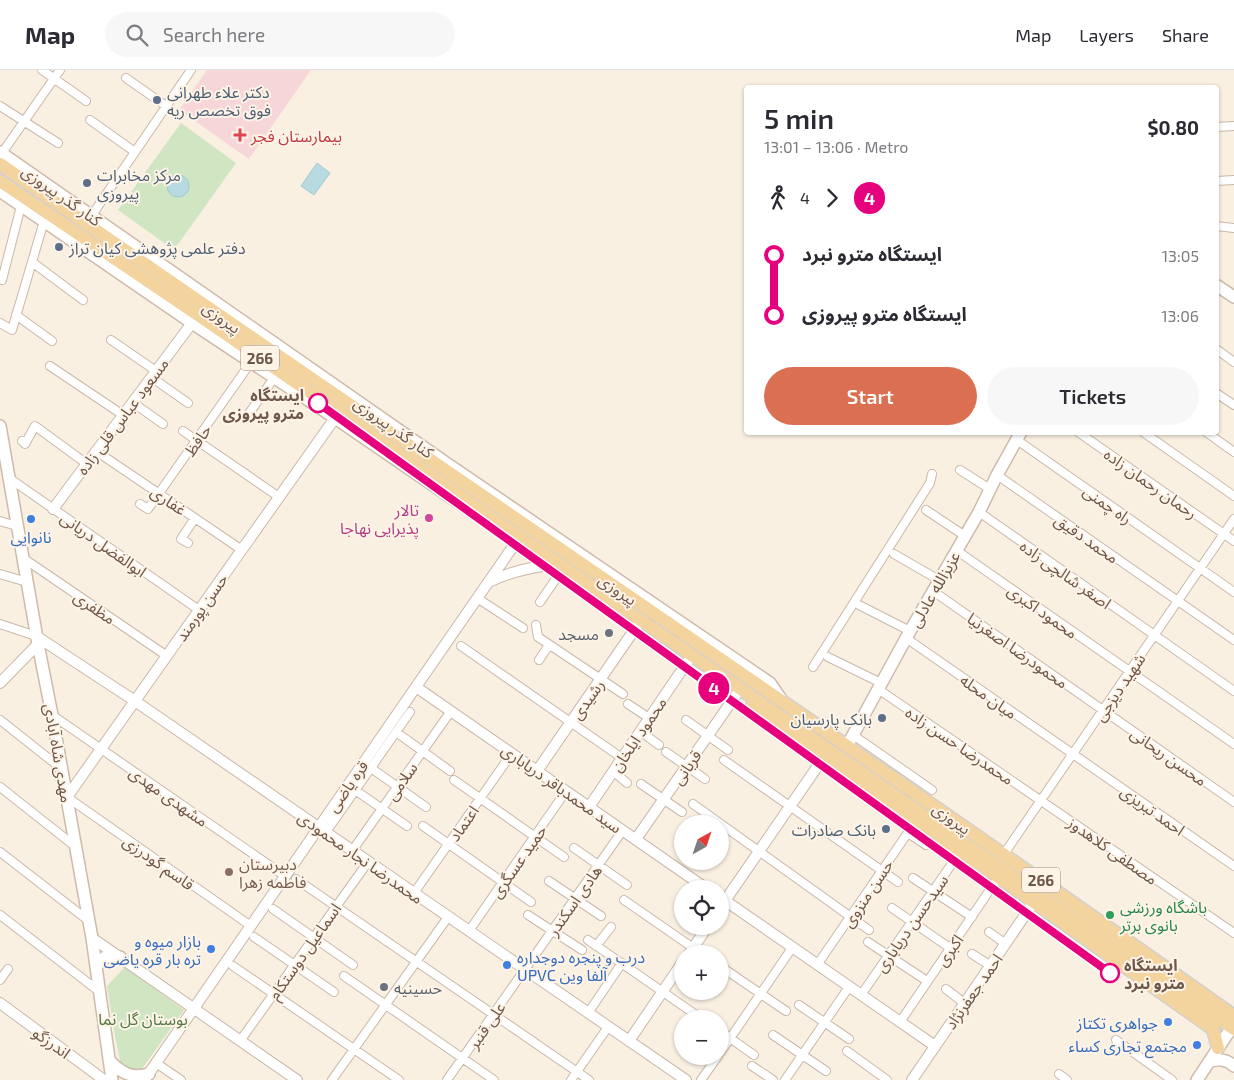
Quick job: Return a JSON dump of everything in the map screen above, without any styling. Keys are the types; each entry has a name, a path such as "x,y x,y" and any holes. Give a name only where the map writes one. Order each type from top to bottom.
{"main road":[{"name":"پیروزی","path":"1,157 426,457 521,535 783,702 847,746 1037,898 1113,945 1233,1024"},
{"name":"پیروزی","path":"0,190 82,237 195,319 337,415 847,746"},
{"name":"کنار گذر پیروزی","path":"0,190 21,206 195,319"},
{"path":"82,237 91,222"},
{"name":"کنار گذر پیروزی","path":"91,222 770,682 783,702"},
{"path":"1219,287 1234,297"},
{"name":"کنار گذر پیروزی","path":"253,358 274,378 337,415"},
{"name":"مهدی شاه آبادی","path":"0,426 97,965 112,1080"},
{"name":"عزیزالله عادلی","path":"847,746 908,634 979,512 1019,436"},
{"path":"426,457 449,464"},
{"path":"521,535 549,565 560,573 998,878 1037,898 1095,946 1213,1029 1218,1048"},
{"name":"پیروزی","path":"896,787 1004,854 1233,1024"},
{"path":"1095,946 1113,945"},
{"path":"97,965 105,957 120,958"},
{"path":"1137,961 1143,980"},
{"path":"1197,1080 1233,1024"},
{"path":"109,1060 118,1070 126,1074 147,1077"},
{"path":"1210,1061 1229,1061 1234,1066"}],"street":[{"path":"42,70 86,101"},
{"path":"1,157 60,70"},
{"path":"91,222 135,152 191,70"},
{"path":"126,78 166,106"},
{"path":"0,106 58,143"},
{"path":"90,120 135,152"},
{"path":"1219,127 1234,126"},
{"path":"1219,180 1234,180"},
{"path":"2,280 21,206"},
{"path":"0,323 12,330 44,221"},
{"path":"1219,226 1234,228"},
{"path":"32,262 83,300"},
{"path":"16,315 52,341"},
{"name":"مسعود عباس قلی زاده","path":"53,509 195,319"},
{"path":"111,340 188,404"},
{"path":"1219,351 1234,362"},
{"name":"حافظ","path":"140,504 148,509 253,358"},
{"path":"50,366 123,415"},
{"path":"245,418 274,378"},
{"path":"1219,395 1234,406"},
{"path":"132,402 163,424"},
{"name":"حسن پورمند","path":"67,797 337,415"},
{"path":"22,441 25,444 35,426 87,464"},
{"path":"183,431 279,497"},
{"name":"رحمان رحمان زاده","path":"1082,435 1234,540"},
{"path":"1147,435 1234,496"},
{"path":"1210,435 1234,452"},
{"name":"راه چمنی","path":"1019,436 1234,592"},
{"name":"غفاری","path":"96,451 242,550"},
{"path":"960,470 990,488"},
{"path":"813,667 930,483 932,474"},
{"name":"محمد دقیق","path":"997,475 1234,640"},
{"name":"ابوالفضل دریانی","path":"9,478 199,610"},
{"path":"926,510 965,536"},
{"name":"اصغر شالچی زاده","path":"979,512 1234,691"},
{"path":"188,543 181,539 195,518"},
{"name":"شهید دیزجی","path":"1004,854 1234,519"},
{"path":"0,521 17,526"},
{"name":"قره یاضی","path":"147,1077 251,926 291,877 416,687 521,535"},
{"name":"محمود اکبری","path":"956,550 1234,744"},
{"path":"894,554 939,580"},
{"name":"مظفری","path":"23,558 167,656"},
{"path":"488,582 514,571 549,565"},
{"path":"540,602 560,573"},
{"path":"0,574 27,582"},
{"name":"محمودرضا اصغرنیا","path":"933,591 1103,710"},
{"path":"477,598 522,628"},
{"name":"میان محله","path":"859,605 908,634 1073,754"},
{"path":"0,624 37,640 2,679"},
{"path":"536,625 538,637 623,694"},
{"name":"رشیدی","path":"537,771 637,626"},
{"name":"محمدرضا نجار محمودی","path":"37,640 135,701 684,1079"},
{"path":"539,660 549,645"},
{"path":"462,646 622,758"},
{"name":"محمدرضا حسن زاده","path":"828,657 880,686 1041,800"},
{"name":"محمود ایلخان","path":"589,806 688,661"},
{"name":"سید محمدباقر دریاباری","path":"416,687 695,880"},
{"name":"قربانی","path":"636,839 736,695"},
{"path":"628,704 649,718"},
{"name":"محسن ریحانی","path":"1103,710 1234,802"},
{"name":"سلامی","path":"352,851 451,711"},
{"path":"322,830 355,790 410,712"},
{"name":"مشهدی مهدی","path":"52,715 336,906 589,1080"},
{"path":"0,720 62,769"},
{"path":"686,720 728,750"},
{"path":"640,731 659,745"},
{"path":"396,732 450,771"},
{"path":"847,746 932,790"},
{"path":"666,752 705,779"},
{"name":"اعتماد","path":"414,893 512,753"},
{"name":"احمد تبریزی","path":"1073,754 1234,866"},
{"path":"729,893 824,758"},
{"path":"724,760 898,882"},
{"path":"371,768 426,807"},
{"path":"612,771 628,783"},
{"path":"454,780 564,856"},
{"path":"641,784 682,812"},
{"path":"0,787 76,847"},
{"path":"355,790 407,826"},
{"name":"حمید عسگری","path":"470,931 566,791"},
{"name":"قاسم گودرزی","path":"67,797 251,926"},
{"name":"مصطفی کلاهدوز","path":"1041,800 1234,933"},
{"path":"693,804 869,930"},
{"name":"حسن منزوی","path":"818,965 916,821"},
{"path":"422,826 531,902"},
{"name":"هادی اسکندر","path":"525,970 623,830"},
{"path":"908,833 926,845"},
{"path":"574,848 626,885"},
{"path":"0,852 89,921"},
{"name":"سیدحسن دریاباری","path":"861,995 960,852"},
{"name":"اسماعیل دوستکام","path":"240,1041 368,862"},
{"path":"913,878 972,917"},
{"name":"اکبری","path":"900,1022 998,878"},
{"path":"549,881 600,916"},
{"name":"احمد جعفرنژاد","path":"912,1080 1037,898"},
{"path":"624,900 683,945"},
{"path":"729,907 818,965 935,1046"},
{"path":"892,908 950,948"},
{"path":"273,909 353,965"},
{"path":"0,915 100,992"},
{"path":"528,915 582,950"},
{"path":"332,1080 448,917"},
{"path":"596,946 611,927"},
{"path":"989,932 1006,944"},
{"path":"254,937 334,992"},
{"path":"92,938 297,1080"},
{"path":"588,940 689,1010"},
{"path":"868,942 927,981"},
{"path":"754,1055 730,1038 792,948"},
{"path":"972,954 991,966"},
{"path":"588,1013 622,963"},
{"path":"233,966 399,1080"},
{"path":"0,980 8,969"},
{"name":"علی قنبر","path":"447,1080 525,970"},
{"path":"729,972 786,1011"},
{"path":"629,1041 674,975"},
{"path":"344,976 494,1080"},
{"path":"785,1080 849,986"},
{"path":"946,989 964,1003"},
{"name":"اندرزگو","path":"0,1003 104,1080"},
{"path":"799,1005 848,1040"},
{"path":"571,1080 608,1027"},
{"path":"773,1035 826,1071"},
{"path":"1116,1040 1172,1080"},
{"path":"847,1051 888,1080"},
{"path":"156,1063 181,1080"},
{"path":"702,1080 712,1065"},
{"path":"752,1066 773,1080"},
{"path":"1059,1074 1067,1080"}],"shaded area":[{"name":"بیمارستان فجر","path":"207,70 311,70 249,159 179,110"}],"green space":[{"path":"181,123 236,163 174,250 118,210"},
{"name":"بوستان گل نما","path":"125,967 184,1010 134,1080 124,1080 107,986"}],"water":[{"path":"317,163 330,173 314,195 301,186"},
{"path":"178,175 188,182 189,186 182,196 178,197 168,190 167,186 174,176"}],"metro line":[{"name":"4","path":"318,403 1110,973"}],"place":[{"name":"دکتر علاء طهرانی فوق تخصص ریه","path":"157,100"},
{"name":"بیمارستان فجر","path":"240,135"},
{"name":"مرکز مخابرات پیروزی","path":"87,183"},
{"name":"دفتر علمی پژوهشی کیان تراز","path":"59,247"},
{"name":"ایستگاه مترو پیروزی","path":"318,403"},
{"name":"تالار پذیرایی نهاجا","path":"429,518"},
{"name":"نانوایی","path":"31,519"},
{"name":"مسجد","path":"609,633"},
{"name":"بانک پارسیان","path":"882,718"},
{"name":"بانک صادرات","path":"886,829"},
{"name":"دبیرستان فاطمه زهرا","path":"229,872"},
{"name":"باشگاه ورزشی بانوی برتر","path":"1110,915"},
{"name":"بازار میوه و تره بار قره یاضی","path":"211,949"},
{"name":"درب و پنجره دوجداره UPVC آلفا وین","path":"507,965"},
{"name":"ایستگاه مترو نبرد","path":"1110,973"},
{"name":"حسینیه","path":"384,987"},
{"name":"جواهری تکتاز","path":"1168,1022"},
{"name":"مجتمع تجاری کساء","path":"1197,1045"}]}
